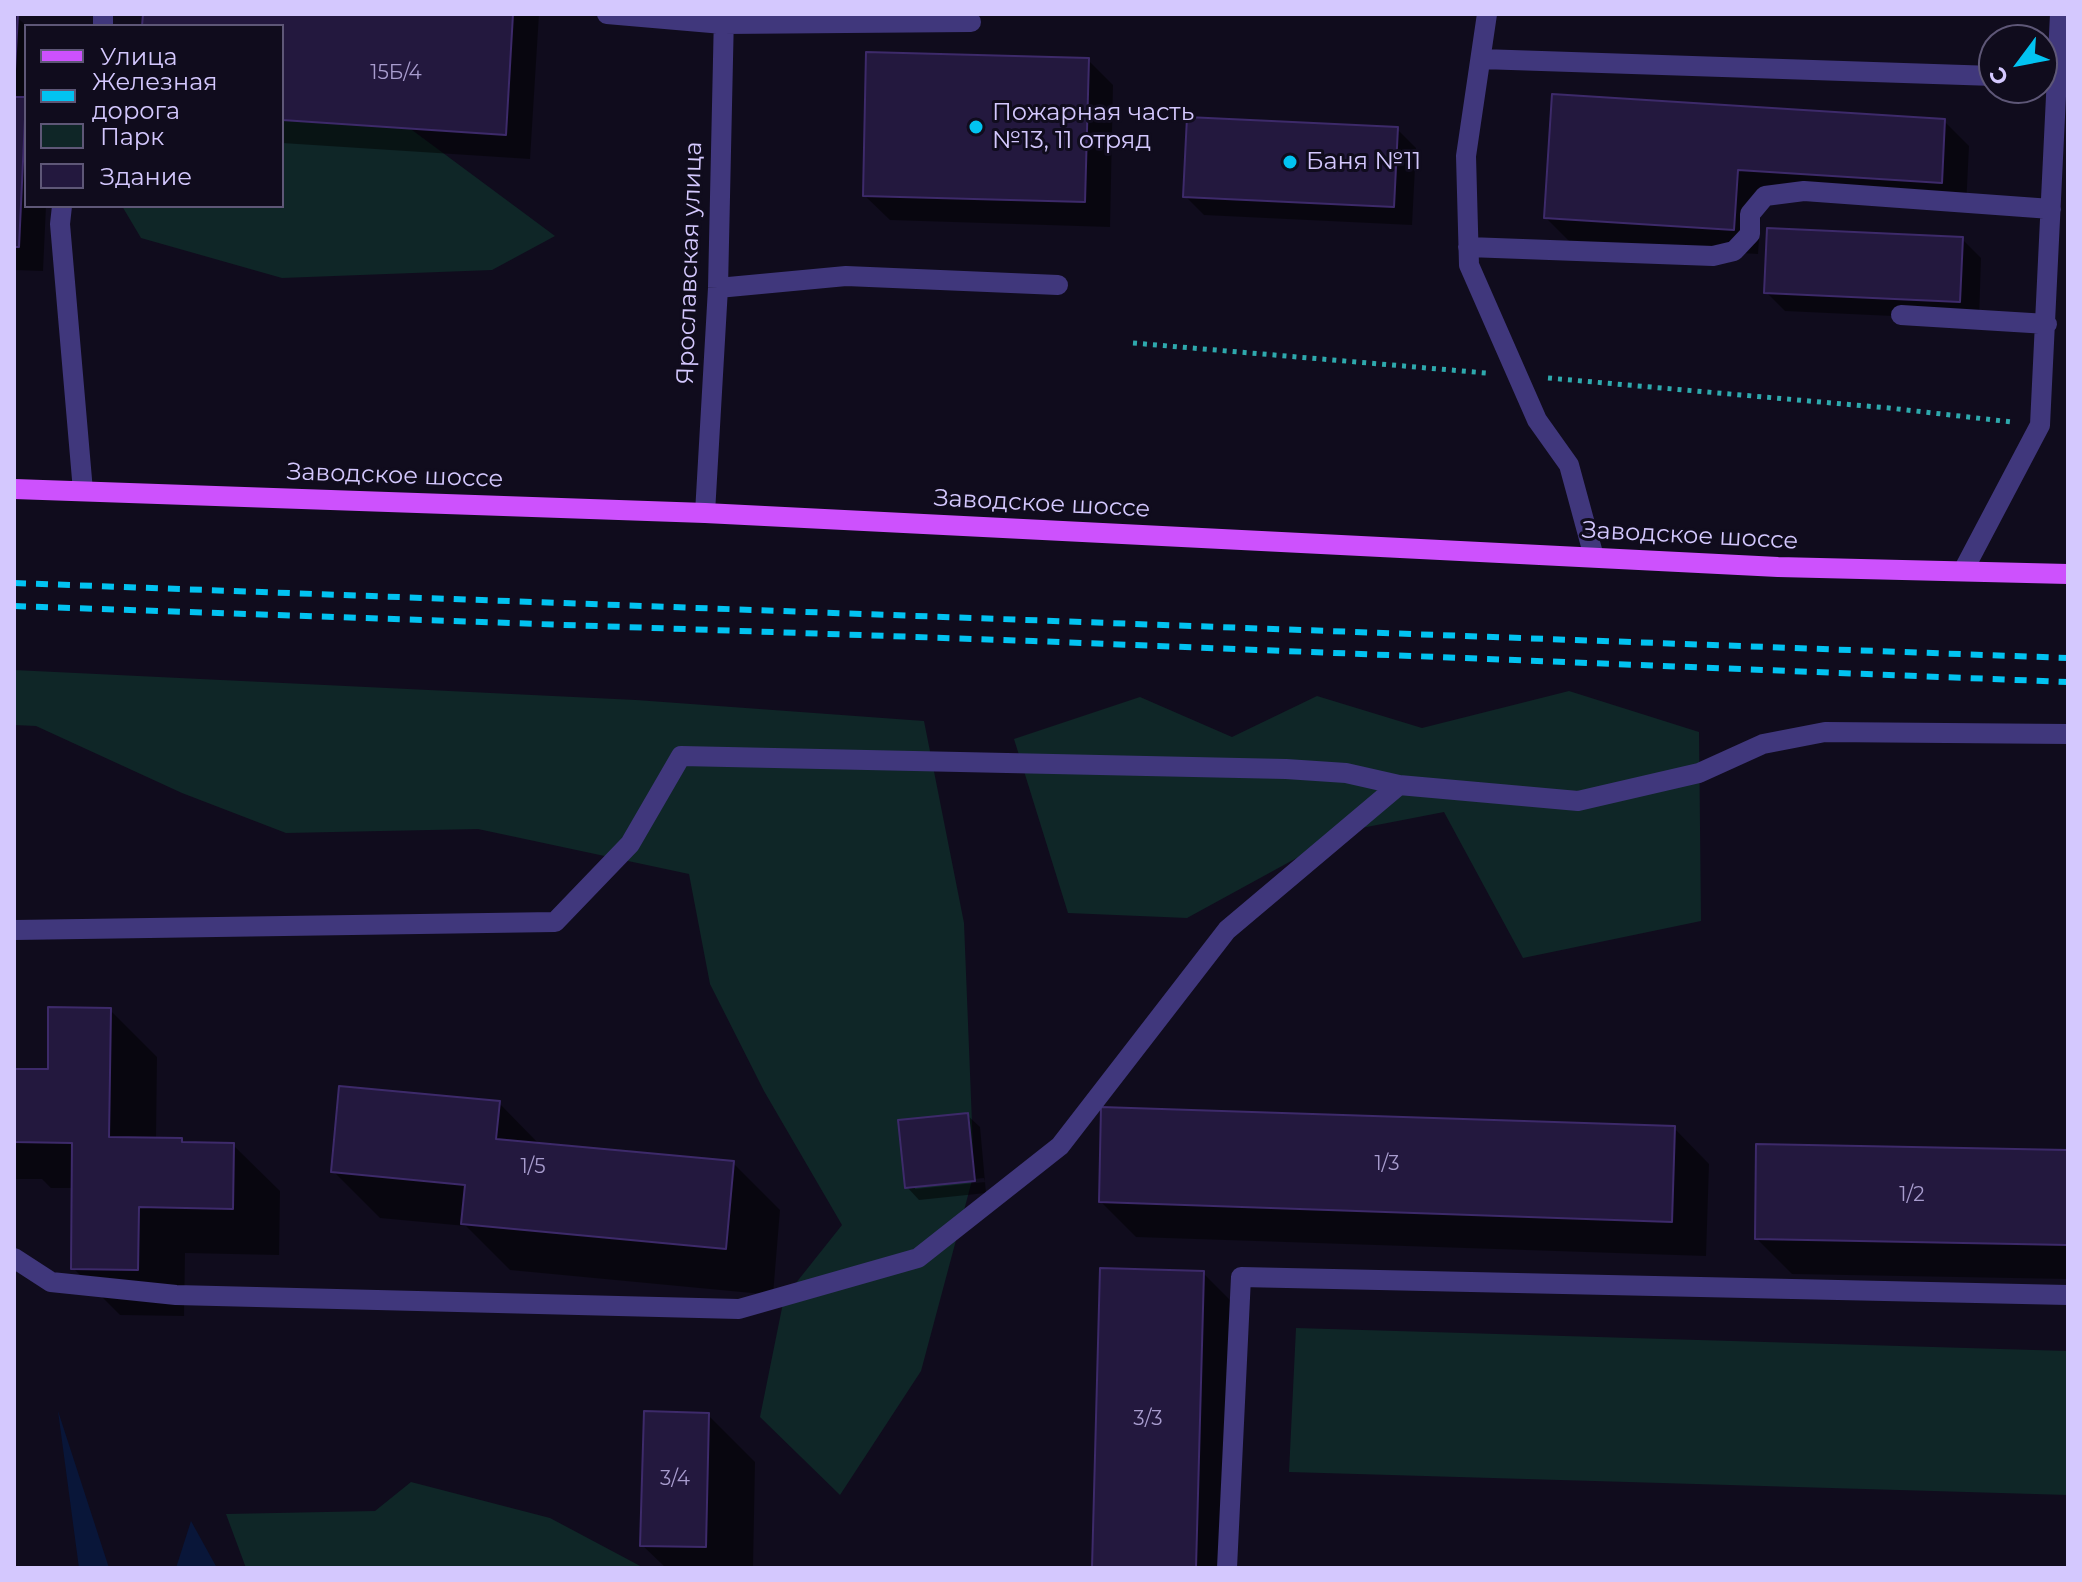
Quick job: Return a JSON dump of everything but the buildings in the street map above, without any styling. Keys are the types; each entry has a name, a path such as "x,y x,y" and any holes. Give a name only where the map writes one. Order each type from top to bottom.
{"main road":[{"name":"Заводское шоссе","path":"14,489 705,513 1778,567 2068,574"}],"street":[{"path":"607,14 723,19 971,22"},
{"path":"1487,14 1466,156 1469,265 1537,420 1569,465 1594,557"},
{"name":"Ярославская улица","path":"705,513 718,288 723,19"},
{"path":"1481,59 1978,75"},
{"path":"1963,571 2040,425 2051,209 2049,104"},
{"path":"1468,247 1713,256 1734,251 1750,234 1750,214 1765,196 1804,191 2051,209"},
{"path":"62,208 60,224 83,491"},
{"path":"718,288 846,276 1058,285"},
{"path":"1901,315 2047,324"},
{"path":"14,930 555,922 630,844 681,756 1286,769 1346,773 1399,785 1578,801 1699,773 1763,744 1825,732 2068,734"},
{"path":"14,1258 51,1282 176,1295 739,1309 918,1258 1060,1146 1227,930 1399,785"},
{"path":"1227,1568 1241,1277 2068,1295"}],"path":[{"path":"1133,343 1889,408 2040,425"}],"green space":[{"path":"284,106 404,124 555,236 492,270 282,278 141,238 123,208 284,208"},
{"path":"14,670 636,700 924,721 964,923 974,1173 921,1371 840,1495 760,1417 784,1298 842,1225 764,1091 710,984 689,874 478,829 286,833 182,793 36,726 14,725"},
{"path":"1569,691 1699,732 1701,921 1523,958 1444,812 1346,831 1187,918 1068,913 1014,739 1140,697 1232,737 1317,696 1422,728"},
{"path":"1296,1328 2068,1351 2068,1495 1289,1472"},
{"path":"411,1482 550,1518 644,1568 246,1568 226,1514 375,1511"}],"water":[{"path":"58,1411 109,1568 79,1568"},
{"path":"191,1521 217,1568 176,1568"}],"railway":[{"path":"14,583 2068,658"},
{"path":"14,606 1033,641 2068,682"}],"place":[{"name":"Пожарная часть №13, 11 отряд","path":"976,127"},
{"name":"Баня №11","path":"1290,162"}]}
